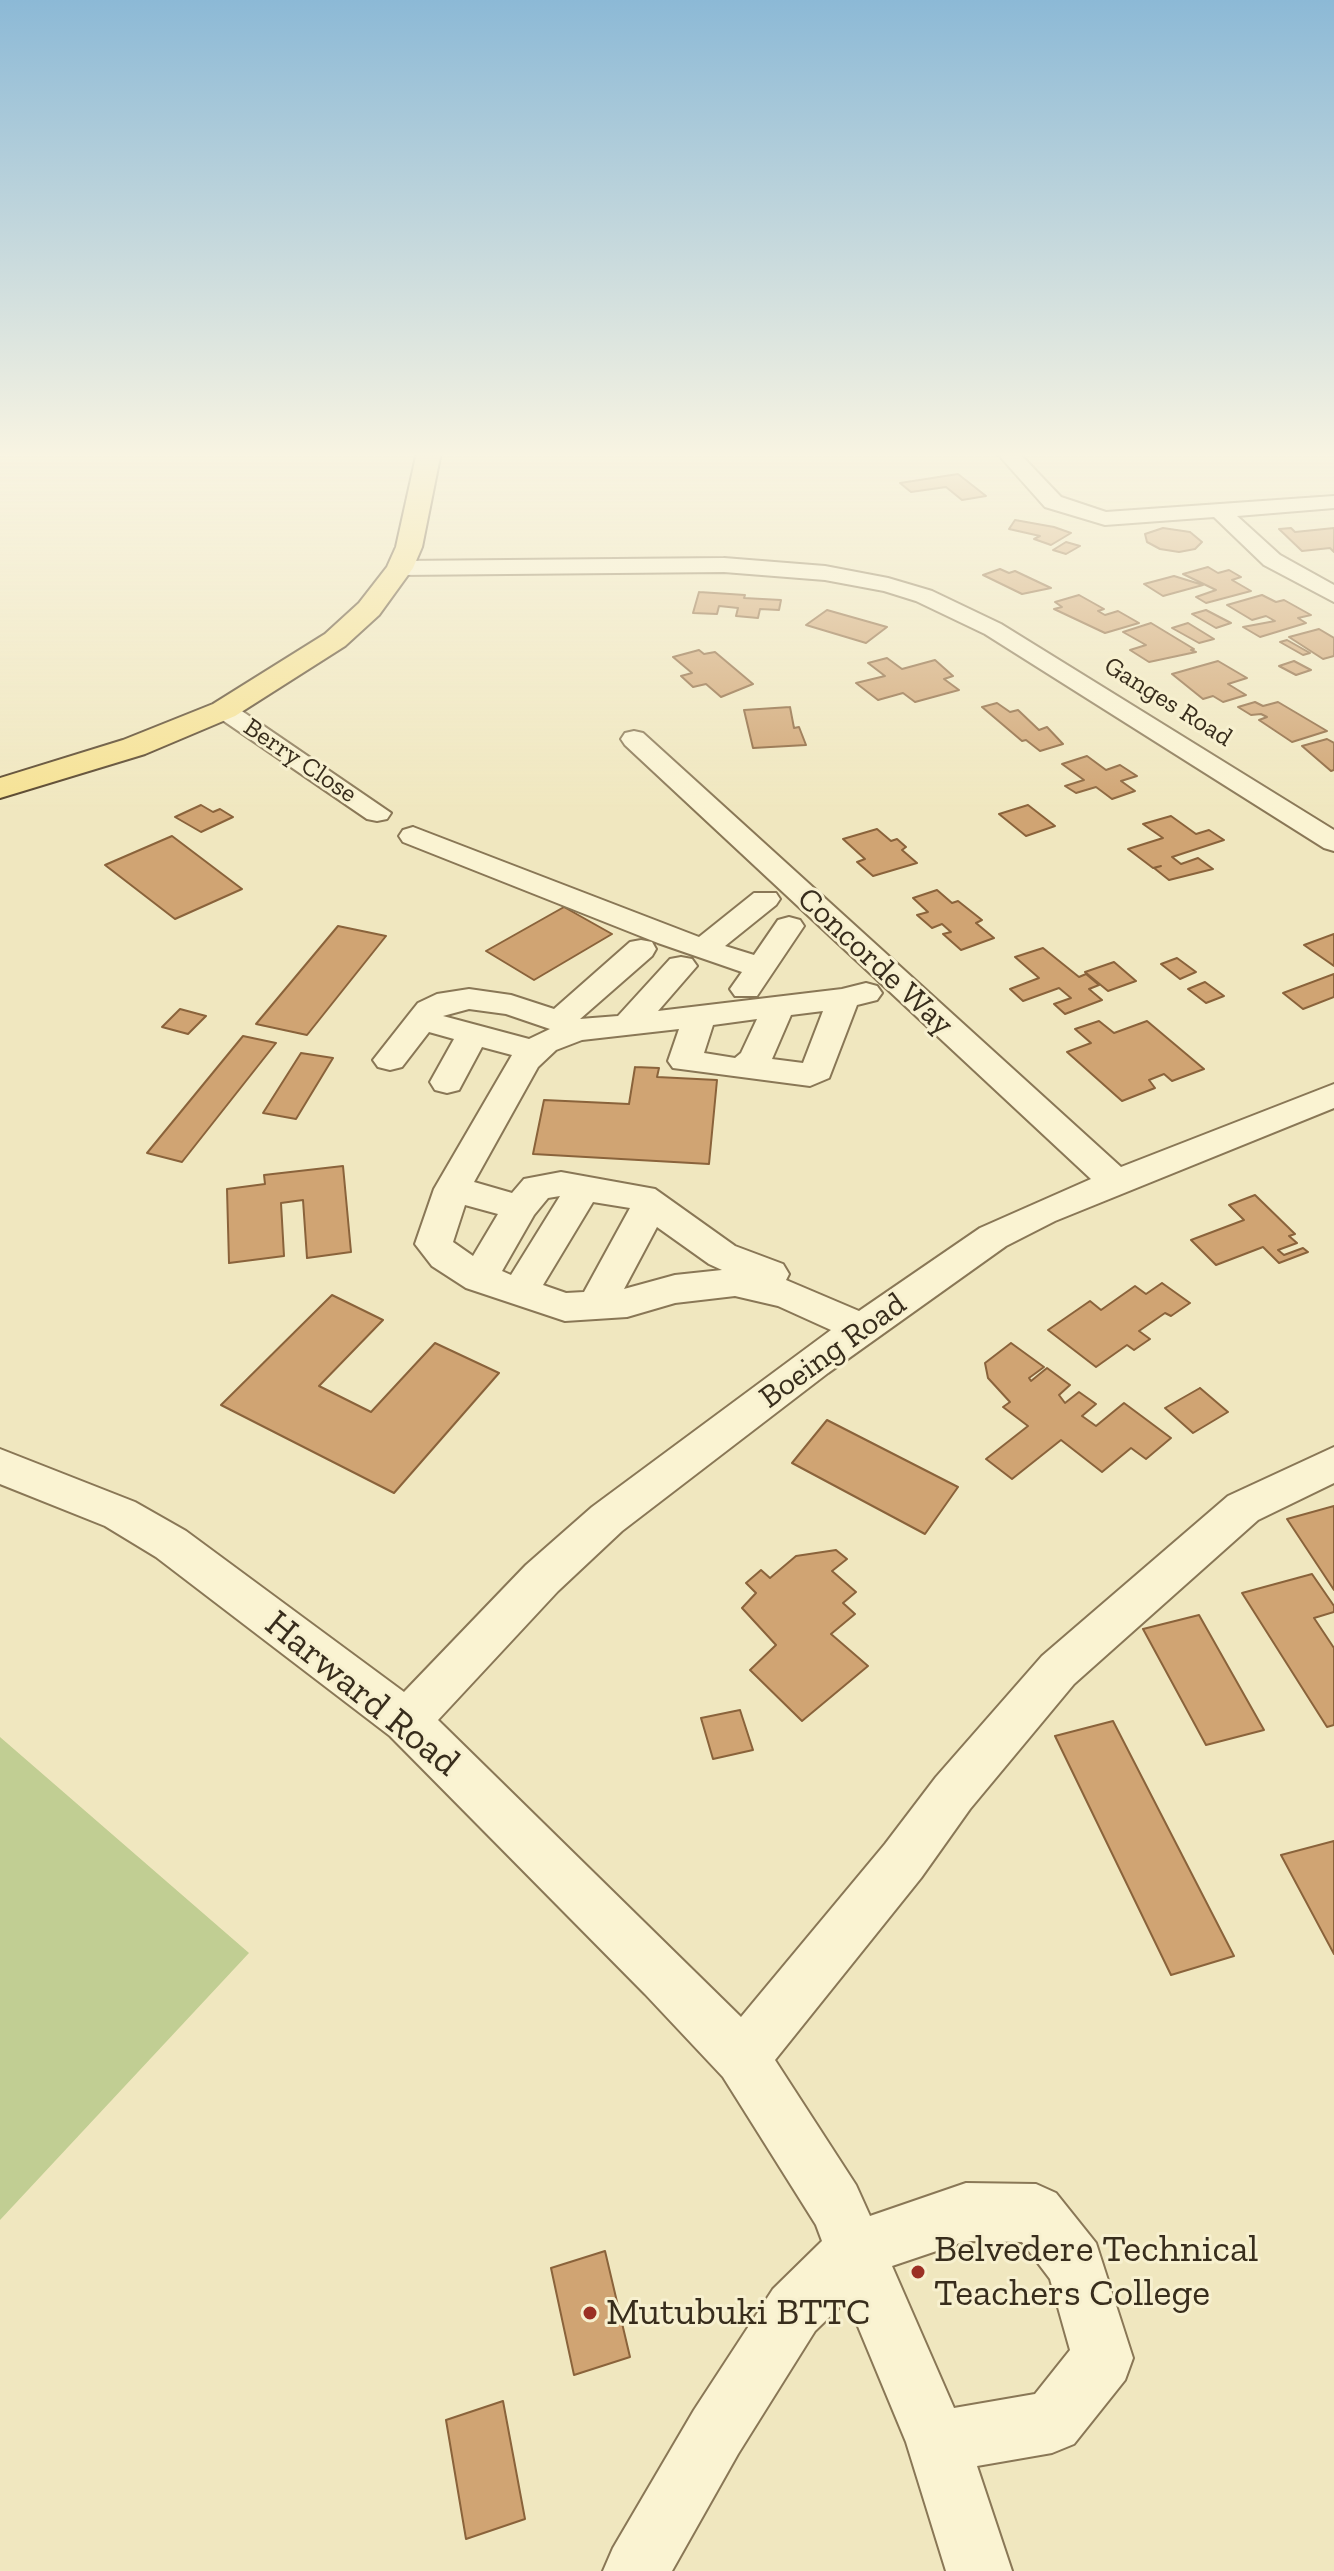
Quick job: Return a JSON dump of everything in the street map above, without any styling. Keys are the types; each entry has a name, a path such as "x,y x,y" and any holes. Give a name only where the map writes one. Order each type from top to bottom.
{"main road":[{"path":"0,788 134,747 224,710 307,660 352,626 397,572"}],"street":[{"name":"Ganges Road","path":"814,572 888,585 924,596 993,629 1334,842"},
{"path":"1293,572 1334,595"},
{"name":"Berry Close","path":"224,710 377,813"},
{"name":"Concorde Way","path":"634,739 1118,1184"},
{"path":"413,836 693,957 761,968"},
{"path":"628,1025 693,957 765,899"},
{"path":"779,1007 755,1059 741,1069 685,1061 715,1014 761,968 789,926"},
{"path":"641,949 568,1026 534,1051 518,1072 452,1189 434,1244 445,1257 479,1278 565,1307 627,1303 717,1269"},
{"path":"390,1060 429,1010 448,1001 469,999 511,1005 568,1026 628,1025 843,999 899,984"},
{"path":"755,1059 760,1068 814,1074 843,999"},
{"path":"421,1020 534,1051"},
{"path":"447,1082 472,1036"},
{"name":"Boeing Road","path":"407,1721 542,1578 607,1519 870,1322 1016,1224 1334,1095"},
{"path":"479,1278 520,1207 537,1188 545,1185 583,1188 652,1202 717,1269 735,1282 788,1294 870,1322"},
{"path":"520,1292 583,1188"},
{"path":"452,1189 520,1207"},
{"path":"595,1307 652,1202"},
{"path":"742,2058 903,1861 953,1793 1058,1670 1243,1508 1334,1464"},
{"name":"Harward Road","path":"0,1466 120,1514 171,1544 407,1721 664,1975 742,2058 836,2205 855,2250"},
{"path":"636,2571 716,2432 794,2310 855,2250 966,2212 1036,2213 1075,2264 1103,2358 1052,2422 937,2442"},
{"path":"855,2250 937,2442 979,2571"}],"green space":[{"path":"0,1737 249,1953 0,2220"}],"building":[{"path":"1017,572 1051,588 1022,594 983,575"},
{"path":"1232,572 1241,577 1232,580 1251,591 1206,603 1196,597 1216,590 1183,574"},
{"path":"1174,576 1203,585 1163,596 1144,584"},
{"path":"699,592 781,600 779,610 760,609 758,618 736,616 738,608 719,606 717,614 693,613"},
{"path":"1079,595 1104,609 1098,611 1105,615 1118,611 1139,623 1105,633 1054,609 1062,607 1055,602"},
{"path":"1262,595 1276,602 1284,600 1311,615 1298,618 1306,623 1260,637 1243,627 1275,621 1266,616 1252,620 1227,605"},
{"path":"827,610 887,627 866,643 806,625"},
{"path":"1206,610 1231,623 1216,628 1192,614"},
{"path":"1151,623 1196,652 1149,662 1130,650 1146,645 1123,632"},
{"path":"1188,623 1214,639 1199,643 1172,628"},
{"path":"1319,629 1334,638 1334,656 1323,659 1289,637"},
{"path":"1287,640 1310,653 1303,655 1280,642"},
{"path":"699,650 704,654 715,652 753,684 721,697 706,684 693,687 681,676 692,673 673,657"},
{"path":"887,658 902,669 935,660 953,676 944,679 959,690 915,702 903,693 878,700 856,683 885,676 868,663"},
{"path":"1218,661 1247,678 1228,684 1246,695 1223,702 1213,696 1203,699 1172,674"},
{"path":"1294,661 1311,670 1296,675 1279,666"},
{"path":"1255,702 1263,706 1278,702 1327,731 1292,742 1259,720 1267,717 1251,715 1238,707"},
{"path":"997,703 1010,712 1018,710 1039,730 1047,727 1063,744 1040,751 1026,740 1022,741 982,707"},
{"path":"790,707 794,728 799,727 806,745 753,748 744,710"},
{"path":"1327,739 1334,743 1334,770 1331,771 1302,746"},
{"path":"1087,756 1106,770 1120,765 1137,776 1121,781 1135,791 1112,799 1096,787 1076,793 1065,786 1084,780 1062,764"},
{"path":"201,805 213,812 220,809 233,817 201,832 175,817"},
{"path":"1028,805 1055,826 1026,836 999,814"},
{"path":"1171,816 1196,834 1209,830 1224,840 1172,857 1181,864 1198,858 1213,869 1169,880 1154,868 1161,866 1153,868 1128,849 1163,838 1143,824"},
{"path":"877,829 891,841 897,839 906,847 902,850 917,863 873,876 857,862 865,859 843,839"},
{"path":"172,836 242,889 175,919 105,865"},
{"path":"937,890 952,903 958,901 982,920 976,923 994,938 961,950 943,934 951,932 942,924 932,928 917,915 928,912 913,898"},
{"path":"564,907 612,934 534,980 486,951"},
{"path":"338,926 386,936 307,1035 256,1024"},
{"path":"1334,934 1334,966 1304,945"},
{"path":"1043,948 1079,977 1086,974 1099,985 1089,989 1102,1000 1065,1014 1054,1004 1071,998 1059,988 1023,1001 1010,989 1039,978 1015,957"},
{"path":"1177,958 1196,972 1180,979 1161,964"},
{"path":"1114,962 1136,981 1108,991 1085,972"},
{"path":"1334,974 1334,997 1303,1009 1283,993"},
{"path":"1205,982 1224,996 1206,1003 1188,989"},
{"path":"180,1009 206,1016 188,1034 162,1027"},
{"path":"1099,1021 1114,1033 1147,1021 1204,1069 1172,1081 1164,1074 1149,1080 1155,1088 1122,1101 1067,1052 1091,1043 1075,1029"},
{"path":"243,1036 276,1043 182,1162 147,1153"},
{"path":"301,1053 333,1058 296,1119 263,1113"},
{"path":"635,1067 659,1068 657,1077 717,1080 709,1164 533,1154 544,1100 629,1104"},
{"path":"343,1166 351,1252 307,1258 303,1200 281,1203 284,1256 229,1263 227,1189 265,1184 264,1175"},
{"path":"1255,1195 1295,1234 1289,1236 1297,1243 1278,1250 1284,1255 1303,1248 1308,1252 1279,1263 1263,1247 1216,1265 1191,1240 1244,1220 1229,1205"},
{"path":"1162,1283 1190,1303 1171,1316 1165,1313 1139,1331 1150,1339 1134,1350 1127,1345 1096,1367 1048,1330 1090,1301 1101,1310 1135,1286 1146,1294"},
{"path":"332,1295 383,1320 319,1386 371,1412 435,1343 499,1373 394,1493 221,1405"},
{"path":"1011,1343 1044,1367 1029,1378 1031,1381 1047,1368 1070,1385 1059,1395 1065,1403 1079,1392 1096,1404 1082,1416 1096,1426 1124,1403 1171,1438 1146,1459 1131,1448 1102,1472 1061,1440 1012,1479 986,1459 1028,1426 1003,1407 1010,1402 988,1378 985,1363"},
{"path":"1200,1388 1228,1412 1193,1433 1165,1408"},
{"path":"827,1420 958,1487 925,1534 792,1463"},
{"path":"1334,1506 1334,1590 1287,1519"},
{"path":"836,1550 847,1559 832,1571 856,1592 843,1603 855,1614 831,1634 868,1666 802,1721 750,1670 776,1645 742,1608 756,1593 746,1583 761,1570 770,1578 796,1556"},
{"path":"1312,1574 1334,1606 1334,1612 1314,1618 1334,1648 1334,1725 1327,1727 1242,1593"},
{"path":"1199,1615 1264,1730 1206,1745 1143,1629"},
{"path":"740,1710 753,1750 713,1759 701,1718"},
{"path":"1113,1721 1234,1956 1171,1975 1055,1736"},
{"path":"1334,1841 1334,1954 1281,1855"},
{"name":"Mutubuki BTTC","path":"605,2251 630,2357 574,2375 551,2268"},
{"path":"503,2401 525,2519 466,2539 446,2420"}],"place":[{"name":"Belvedere Technical Teachers College","path":"918,2272"},
{"name":"Mutubuki BTTC","path":"590,2313"}]}
